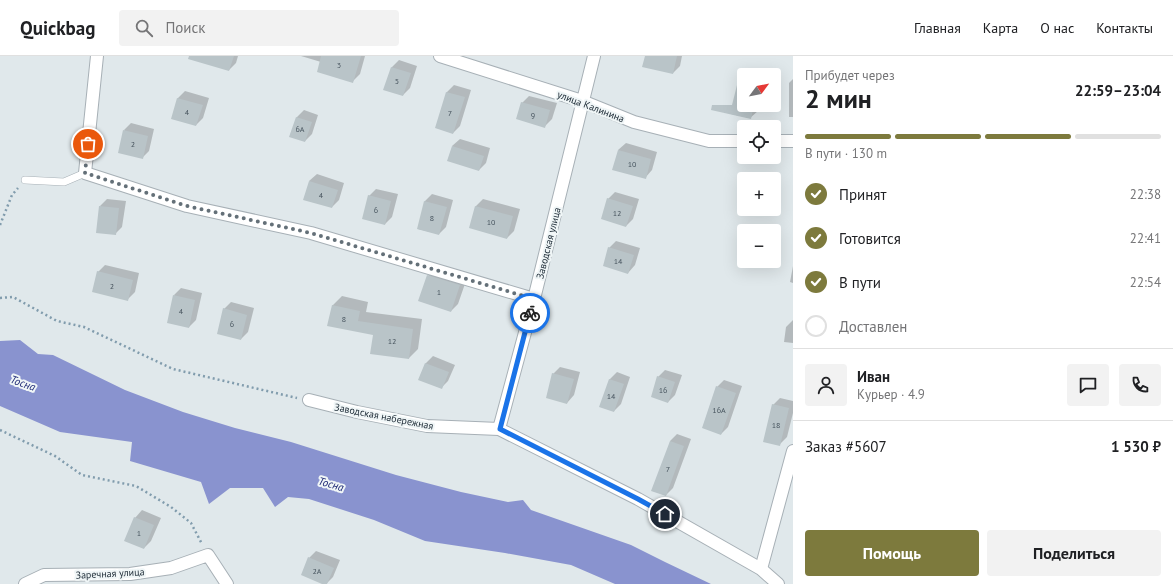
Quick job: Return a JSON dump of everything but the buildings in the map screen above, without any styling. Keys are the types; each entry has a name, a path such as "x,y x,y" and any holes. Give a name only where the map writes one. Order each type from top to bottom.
{"street":[{"path":"97,56 85,173 187,206 311,233 534,299"},
{"name":"улица Калинина","path":"440,56 582,101 634,122 710,141 737,141"},
{"name":"Заводская улица","path":"500,429 534,299 594,56"},
{"path":"781,141 793,141"},
{"name":"Заводская набережная","path":"309,400 357,412 427,426 500,429 638,499 761,569 778,584"},
{"path":"761,569 793,450"},
{"path":"208,555 227,584"},
{"name":"Заречная улица","path":"25,584 44,575 130,574 171,568 208,555"}],"lane":[{"path":"25,180 64,182 85,173"}],"path":[{"path":"0,225 12,195 25,180"},
{"path":"0,298 13,297 57,321 84,327 173,369 309,400"},
{"path":"0,430 55,456 82,475 136,486 172,507 191,523 208,555"}],"water":[{"name":"Тосна","path":"20,340 38,354 53,355 125,390 183,412 235,428 291,442 396,475 461,492 508,502 523,500 531,510 631,545 711,584 615,584 571,565 425,541 374,520 309,499 288,497 275,507 263,488 230,488 209,504 201,482 130,461 132,442 60,432 0,406 0,341"}],"way so far":[{"path":"88,144 85,173 187,206 311,233 534,299 530,313"}],"route":[{"path":"530,313 500,429 665,514"}]}
